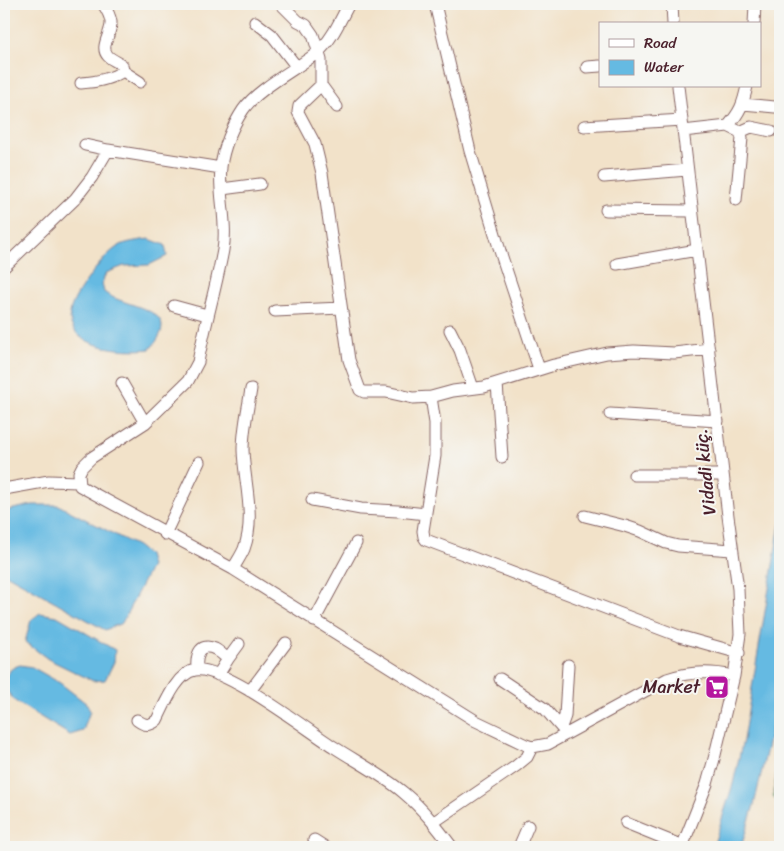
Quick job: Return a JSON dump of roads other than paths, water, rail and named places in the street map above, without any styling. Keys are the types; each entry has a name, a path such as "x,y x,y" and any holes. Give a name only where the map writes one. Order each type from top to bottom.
{"street":[{"path":"103,4 111,20 111,28 104,51 122,65 123,71 140,82"},
{"path":"281,4 298,21 310,29 321,60 322,84 337,107"},
{"path":"349,4 332,34 319,51 248,103 242,111 228,141 221,168 223,250 198,362 193,373 188,381 145,423 91,458 82,467 78,482 84,490 232,569 453,708 517,742 532,747 548,744 564,730 680,674 706,672 734,676"},
{"path":"435,4 470,151 501,254 539,369"},
{"path":"672,4 673,22"},
{"path":"754,22 755,4"},
{"path":"255,22 272,34 296,66"},
{"path":"587,67 599,66"},
{"path":"81,83 94,82 116,76 123,71"},
{"path":"322,84 299,106 298,112 315,144 322,173 350,366 360,390 364,392 386,392 414,398 431,397 496,383 539,369 607,353 634,351 674,353 709,349"},
{"name":"Vidadi küç.","path":"678,88 740,611 739,652 734,676 707,784 682,846"},
{"path":"728,126 738,114 743,104 747,88"},
{"path":"743,104 775,107"},
{"path":"584,126 728,126 740,132"},
{"path":"740,132 751,127 771,131"},
{"path":"736,200 742,145 740,132"},
{"path":"85,145 221,168"},
{"path":"4,266 75,199 108,150"},
{"path":"604,177 687,170"},
{"path":"222,189 260,184"},
{"path":"606,210 692,210"},
{"path":"617,264 697,250"},
{"path":"174,306 207,315"},
{"path":"275,311 341,308"},
{"path":"450,330 460,350 473,388"},
{"path":"122,383 145,423"},
{"path":"496,383 502,457"},
{"path":"232,569 244,549 248,532 249,506 243,451 251,389"},
{"path":"431,397 435,423 435,456 423,531 426,540 679,636 739,652"},
{"path":"610,414 718,421"},
{"path":"166,534 199,462"},
{"path":"634,476 723,475"},
{"path":"4,489 49,481 78,482"},
{"path":"312,500 360,509 398,510 426,514"},
{"path":"585,516 640,531 666,543 678,546 732,550"},
{"path":"314,621 356,543"},
{"path":"250,691 286,643"},
{"path":"218,675 239,644"},
{"path":"198,670 197,654 200,650 208,647 215,649 228,659"},
{"path":"564,730 568,665"},
{"path":"137,720 146,725 152,724 157,720 186,673 198,670 218,675 250,691 403,792 434,822 452,847"},
{"path":"500,679 545,709 564,730"},
{"path":"434,822 516,766 530,753 532,747"},
{"path":"626,823 682,846"},
{"path":"519,847 528,826"},
{"path":"314,840 325,847"}],"water":[{"path":"149,239 165,245 167,256 149,265 124,266 106,273 102,283 104,292 114,298 149,311 158,317 162,325 160,335 150,349 139,350 100,346 87,341 78,334 72,325 70,313 79,292 99,264 116,248 126,243"},
{"path":"32,505 58,505 137,546 148,555 151,566 122,623 105,630 4,573 4,514 9,510"},
{"path":"780,524 780,692 754,805 741,847 713,847 733,784 743,740"},
{"path":"40,613 57,616 115,650 114,662 105,680 93,681 48,659 25,642 31,620"},
{"path":"20,665 32,667 60,683 87,704 90,711 83,731 70,735 16,702 4,688 4,684 12,668"}],"place":[{"name":"Market","path":"717,687"}]}
